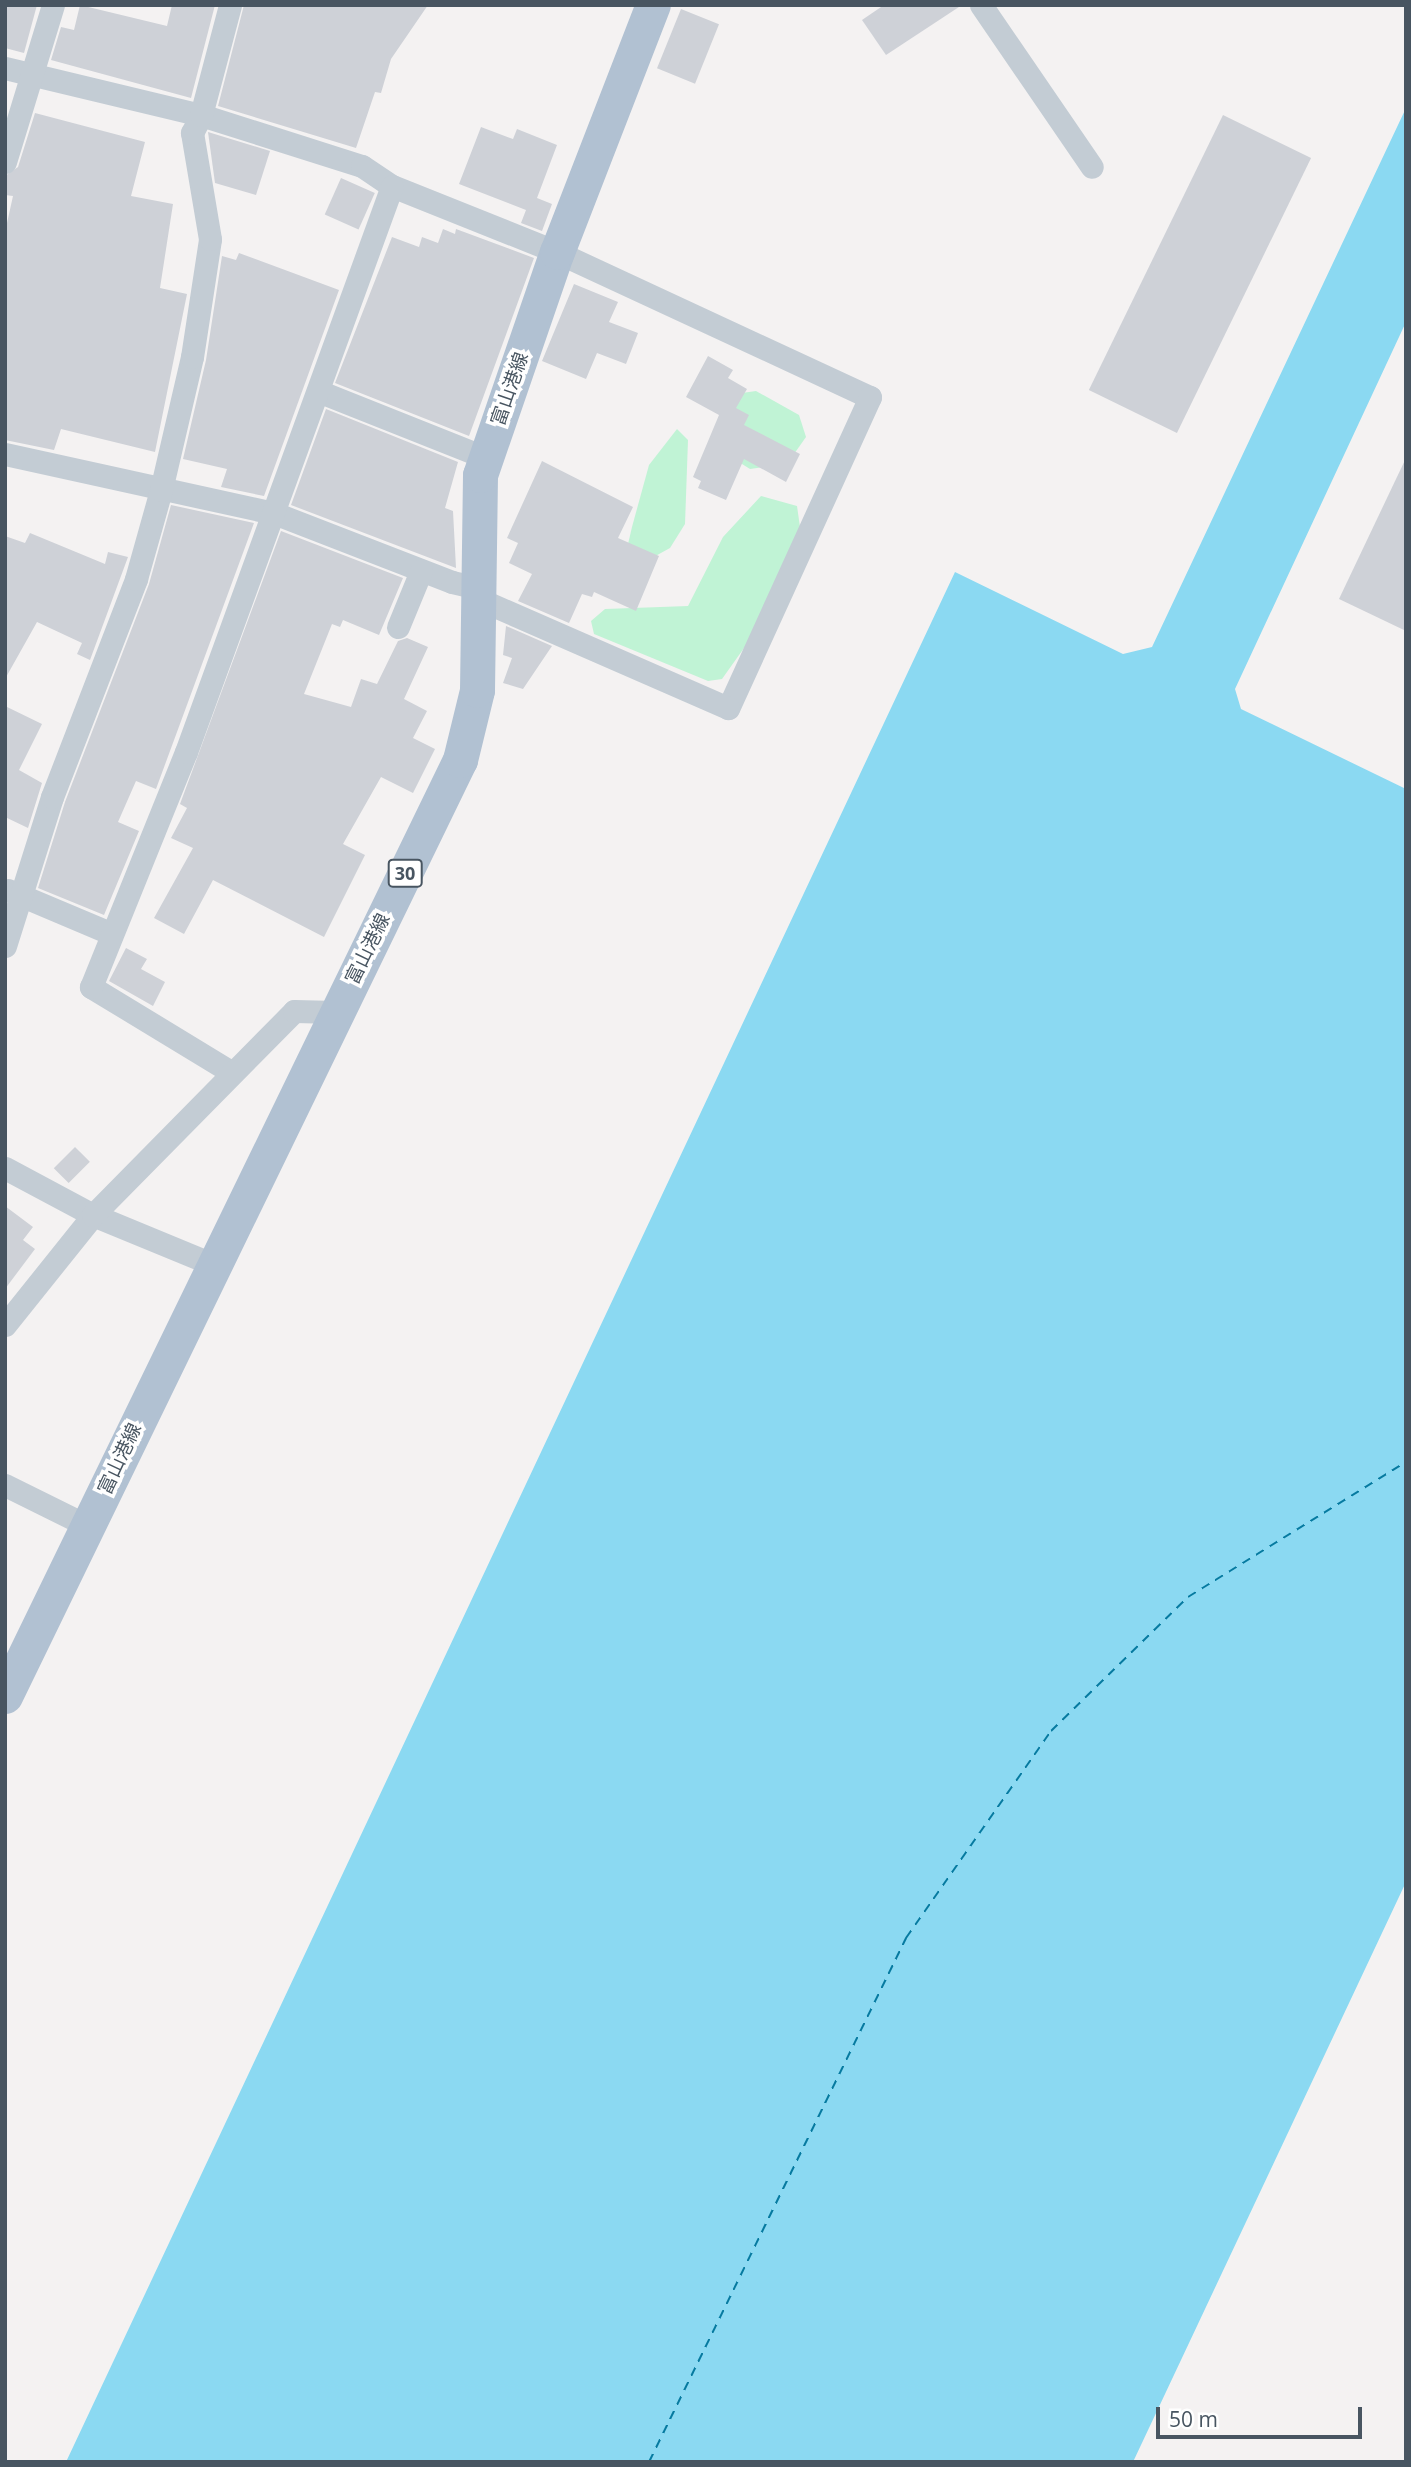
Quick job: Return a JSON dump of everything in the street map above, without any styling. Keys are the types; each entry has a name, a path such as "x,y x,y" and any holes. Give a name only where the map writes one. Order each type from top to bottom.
{"main road":[{"name":"富山港線","path":"5,1696 212,1264 460,760 477,690 481,594 480,475 557,252 653,5"}],"street":[{"path":"5,162 53,5"},
{"path":"5,946 12,892 135,579 161,490 191,357 210,239 192,134 201,115 230,5"},
{"path":"981,5 1092,167"},
{"path":"5,68 33,72 201,115 362,166 392,187 557,252 870,397 728,708 481,594 274,513 5,454"},
{"path":"231,1072 91,987 110,933 186,752 392,187"},
{"path":"318,391 486,458"},
{"path":"398,627 421,571"},
{"path":"12,892 110,933"},
{"path":"5,1325 93,1214 294,1011 336,1012"},
{"path":"5,1168 93,1214 212,1264"},
{"path":"5,1485 88,1526"}],"green space":[{"path":"756,391 799,415 806,437 787,464 750,469 734,459 735,394"},
{"path":"677,429 688,440 685,524 670,548 641,564 625,557 632,527 649,465"},
{"path":"761,496 797,506 801,534 759,627 722,679 708,681 594,634 591,621 605,609 688,606 723,537"}],"water":[{"path":"1406,108 1406,322 1235,689 1241,709 1406,789 1406,1882 1133,2462 66,2462 955,572 1123,654 1152,647"}],"building":[{"path":"5,5 37,5 24,53 5,48"},
{"path":"80,5 167,26 172,5 215,5 191,98 51,60 61,27 74,30"},
{"path":"244,5 428,5 391,59 381,93 375,92 356,148 218,106"},
{"path":"884,5 962,5 886,55 862,20"},
{"path":"681,9 719,24 695,84 657,68"},
{"path":"35,113 145,142 131,196 173,204 160,288 187,294 155,452 61,429 54,450 5,440 5,232 13,196 5,195 5,176 18,167"},
{"path":"1223,115 1311,158 1177,433 1089,390"},
{"path":"481,127 513,139 517,129 557,145 537,198 552,204 542,231 521,223 526,210 459,184"},
{"path":"208,132 270,151 256,195 215,183"},
{"path":"341,178 375,193 359,230 325,215"},
{"path":"443,229 455,234 456,229 534,258 469,436 335,383 392,237 419,247 422,237 438,243"},
{"path":"239,253 339,290 264,496 221,487 227,469 183,459 206,360 222,256 236,260"},
{"path":"574,284 618,302 609,322 638,333 626,364 597,353 586,379 542,361"},
{"path":"708,356 733,370 728,378 747,389 736,408 749,415 744,425 800,454 786,482 744,459 726,500 698,488 701,481 693,477 719,415 686,397"},
{"path":"326,409 458,462 445,508 453,511 456,568 291,505"},
{"path":"1406,458 1406,631 1339,599"},
{"path":"542,461 633,507 618,538 659,556 636,611 594,592 592,597 582,594 569,623 518,601 532,574 509,563 518,543 507,538"},
{"path":"171,505 254,523 156,789 136,781 118,822 139,831 104,915 38,888 65,802 149,584"},
{"path":"281,531 403,578 379,635 343,620 340,627 332,624 304,694 351,707 361,679 377,684 398,641 407,638 428,647 404,699 427,711 413,738 435,749 413,793 381,777 343,844 365,855 324,937 213,880 184,934 154,918 193,848 171,838 187,808 180,804"},
{"path":"30,533 105,564 108,552 128,557 90,660 77,654 82,643 37,622 5,679 5,536 25,543"},
{"path":"506,626 552,646 523,689 503,683 512,658 503,655"},
{"path":"5,706 42,724 19,770 42,783 28,828 5,817"},
{"path":"126,948 147,959 141,969 165,982 153,1006 109,981"},
{"path":"75,1147 90,1162 69,1183 54,1168"},
{"path":"5,1206 33,1227 23,1240 35,1249 5,1289"}],"ferry route":[{"path":"649,2462 906,1938 1051,1731 1188,1597 1406,1462"}]}
